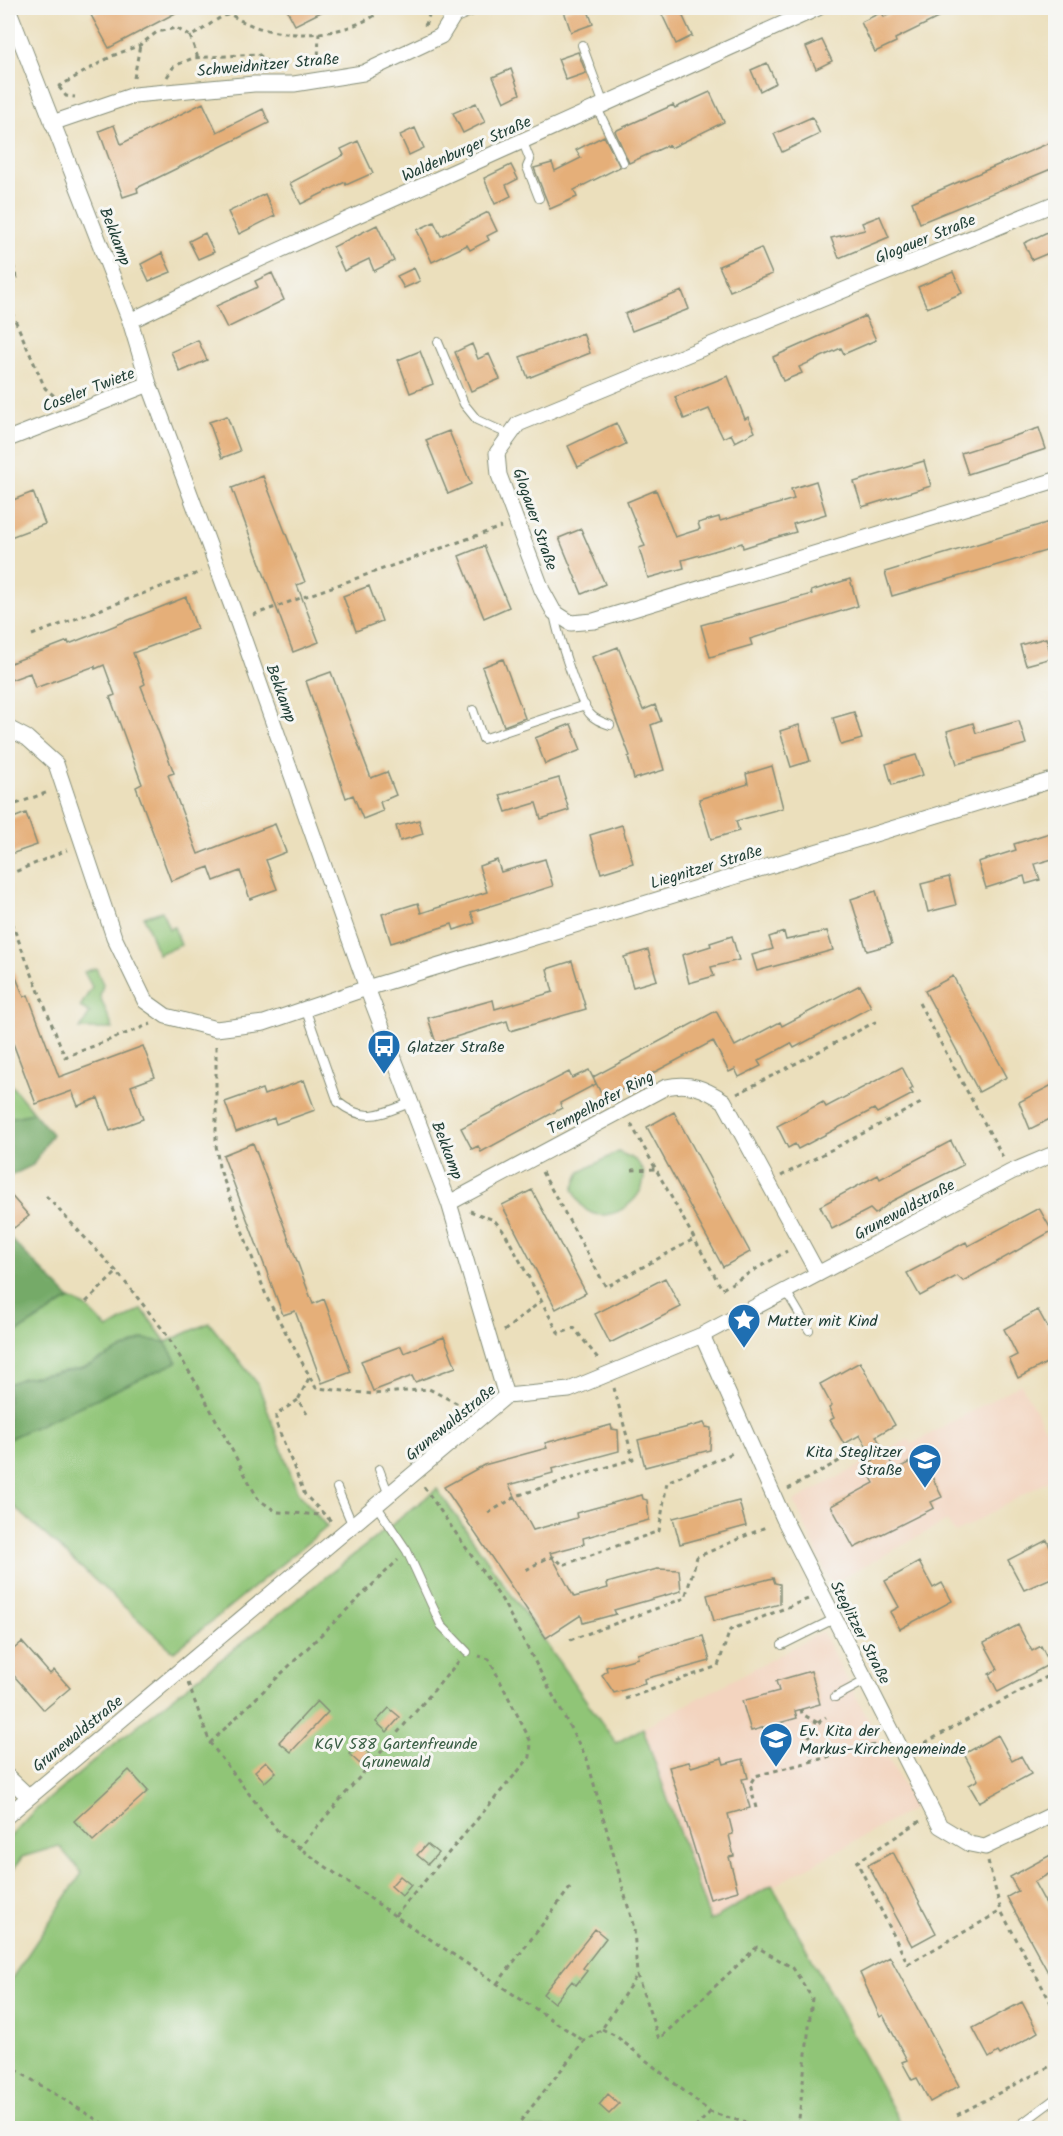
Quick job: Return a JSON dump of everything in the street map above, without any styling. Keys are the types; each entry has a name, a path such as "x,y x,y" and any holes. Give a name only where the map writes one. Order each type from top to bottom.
{"street":[{"name":"Bekkamp","path":"8,8 130,321 149,384 237,620 367,988 449,1203 507,1396"},
{"name":"Schweidnitzer Straße","path":"52,123 134,95 254,84 294,84 363,73 441,36 454,15 471,8"},
{"name":"Waldenburger Straße","path":"130,321 231,272 818,8"},
{"name":"Glogauer Straße","path":"554,612 542,590 499,475 497,453 508,434 518,424 1056,203"},
{"name":"Coseler Twiete","path":"8,439 149,384"},
{"path":"554,612 571,623 594,621 1056,480"},
{"path":"8,728 27,738 56,764 114,937 145,1001 166,1016 216,1029 264,1023 367,988"},
{"name":"Liegnitzer Straße","path":"367,988 1056,779"},
{"name":"Tempelhofer Ring","path":"449,1203 666,1088 683,1084 703,1087 724,1101"},
{"path":"724,1101 818,1274"},
{"name":"Grunewaldstraße","path":"8,1815 507,1396 569,1390 702,1335 1011,1172 1054,1157"},
{"name":"Steglitzer Straße","path":"702,1335 784,1519 940,1826 970,1844 985,1847"},
{"path":"8,1777 28,1796"},
{"path":"985,1847 1056,1814"}],"lane":[{"path":"582,45 600,107 623,162"},
{"path":"523,142 530,160 527,167 539,198"},
{"path":"438,342 464,404 477,420 508,434"},
{"path":"554,612 557,631 585,705 591,715 610,725"},
{"path":"473,710 483,739 585,705"},
{"path":"305,1008 338,1102 351,1112 368,1117 410,1103"},
{"path":"786,1291 808,1330"},
{"path":"379,1469 389,1495"},
{"path":"337,1488 352,1524"},
{"path":"376,1504 407,1551 441,1625 467,1652"},
{"path":"782,1645 834,1618"},
{"path":"835,1697 865,1681"},
{"path":"1016,2128 1056,2098"}],"path":[{"path":"190,36 201,33 219,17 230,14 243,23 292,35 346,29 373,18 385,8"},
{"path":"423,30 431,8"},
{"path":"42,97 112,56 140,45 157,32 176,28 190,36 198,58"},
{"path":"318,69 319,31"},
{"path":"133,83 140,45"},
{"path":"167,78 174,66 198,58 258,54 276,69"},
{"path":"59,87 66,96 76,97"},
{"path":"8,248 17,278 8,292"},
{"path":"8,304 45,388 73,414"},
{"path":"237,620 517,521"},
{"path":"32,635 217,566"},
{"path":"8,807 63,786"},
{"path":"8,875 82,844"},
{"path":"8,914 65,1057 144,1028 166,1016"},
{"path":"919,1003 1011,1172"},
{"path":"724,1101 879,1020"},
{"path":"216,1029 216,1145 219,1167 267,1299 315,1388 373,1394 429,1389 484,1416"},
{"path":"769,1182 923,1102"},
{"path":"623,1109 722,1289 801,1243"},
{"path":"534,1157 606,1287 694,1239"},
{"path":"632,1170 656,1169"},
{"path":"46,1196 117,1272 152,1314 189,1370 258,1499 277,1512 322,1515 305,1495 276,1423 276,1415 298,1400 309,1378"},
{"path":"449,1203 494,1220 505,1233 559,1334 574,1328 610,1374 633,1459 519,1495 488,1513"},
{"path":"86,1302 117,1272"},
{"path":"490,1342 540,1302"},
{"path":"298,1400 307,1414"},
{"path":"526,1570 547,1558 554,1557 563,1565 659,1531 667,1482 751,1445"},
{"path":"774,1497 863,1448"},
{"path":"414,1473 502,1600 587,1759 634,1928 637,1975 659,2039 757,1947 793,1968 812,1998 798,2128"},
{"path":"570,1640 685,1598 698,1557 784,1519"},
{"path":"210,1743 407,1551"},
{"path":"625,1699 718,1666 730,1630 821,1593"},
{"path":"298,1848 467,1652 489,1659 531,1742 530,1757 395,1916"},
{"path":"183,1670 210,1743 280,1834 395,1916 584,2041"},
{"path":"903,1754 1056,1672"},
{"path":"801,1709 802,1714 818,1723"},
{"path":"813,1761 807,1740 818,1723 826,1717"},
{"path":"756,1808 750,1784 755,1776 895,1739"},
{"path":"933,1812 858,1862 908,1964 1001,1911"},
{"path":"985,1847 1001,1911 1056,2012"},
{"path":"497,1984 570,1888"},
{"path":"515,2128 584,2041 602,2029 637,1975"},
{"path":"602,2029 616,2036 710,2112 763,2128"},
{"path":"957,2115 1056,2063"},
{"path":"8,2066 110,2128"},
{"path":"695,2128 710,2112"}],"shaded area":[{"name":"Kita Steglitzer Straße","path":"1021,1384 1055,1446 1055,1477 955,1533 947,1521 831,1584 794,1501 909,1439 912,1444"},
{"name":"Ev. Kita der Markus-Kirchengemeinde","path":"822,1632 915,1808 710,1921 643,1728"}],"green space":[{"path":"162,911 169,929 174,927 181,945 158,954 144,917"},
{"path":"96,968 103,984 100,996 113,1029 80,1029 90,1013 80,1007 92,987 84,972"},
{"path":"8,1081 34,1113 8,1118"},
{"path":"34,1113 52,1134 33,1165 8,1177 8,1118"},
{"path":"618,1152 635,1160 643,1170 644,1182 639,1193 619,1211 606,1215 593,1214 582,1206 573,1189 580,1172"},
{"path":"8,1238 70,1299 8,1338"},
{"path":"70,1299 86,1307 108,1329 142,1309 166,1342 209,1323 258,1384 297,1491 327,1527 174,1652 8,1501 8,1439 177,1362 143,1339 83,1368 23,1378 8,1384 8,1338"},
{"path":"143,1339 165,1342 177,1362 8,1439 8,1384 23,1378 83,1368"},
{"name":"KGV 588 Gartenfreunde Grunewald","path":"437,1489 616,1743 643,1728 710,1921 772,1885 903,2128 8,2128 8,1984 82,1873 59,1846 22,1857 8,1877 8,1839 31,1814 119,1740"}],"building":[{"path":"105,8 185,8 109,48 91,15"},
{"path":"286,8 329,8 295,25"},
{"path":"587,8 593,24 571,32 564,11"},
{"path":"659,8 679,8 692,36 676,44"},
{"path":"904,8 933,8 938,18 895,39 896,42 875,52 861,22 882,12 884,17"},
{"path":"822,40 832,61 816,69 806,47"},
{"path":"578,52 586,73 566,80 558,59"},
{"path":"767,63 776,83 760,91 751,70"},
{"path":"511,69 520,94 504,102 493,77"},
{"path":"710,92 724,122 671,148 669,145 629,163 615,131 673,105 675,108"},
{"path":"203,103 217,132 263,109 269,123 137,188 138,192 123,197 99,131 114,125 121,144"},
{"path":"476,103 485,122 463,133 453,113"},
{"path":"812,117 820,134 782,152 774,134"},
{"path":"415,128 424,148 409,155 400,135"},
{"path":"604,136 620,167 574,190 577,197 550,209 534,168 552,163 555,171 581,158 576,150"},
{"path":"1056,140 1056,167 920,223 912,202"},
{"path":"358,141 373,173 346,185 345,182 301,204 290,183 344,155 341,149"},
{"path":"511,165 518,179 506,185 511,196 495,204 484,178"},
{"path":"265,194 275,216 239,234 228,212"},
{"path":"488,212 497,231 487,236 489,240 470,250 467,245 432,262 417,230 434,222 441,236"},
{"path":"880,216 889,237 839,258 831,238 865,230 862,223"},
{"path":"377,225 394,261 374,271 369,259 344,271 333,247"},
{"path":"1056,228 1056,250 1032,260 1024,243"},
{"path":"205,233 214,252 198,259 189,241"},
{"path":"761,248 772,274 730,291 719,266"},
{"path":"162,253 171,272 149,281 141,264"},
{"path":"414,268 420,281 404,288 397,276"},
{"path":"953,272 962,293 927,308 918,287"},
{"path":"272,273 284,300 227,328 216,306 258,287 255,281"},
{"path":"682,291 689,309 632,331 625,314"},
{"path":"865,316 876,340 844,354 841,348 799,367 802,373 783,381 773,357"},
{"path":"583,333 590,353 528,378 520,357"},
{"path":"198,340 207,360 180,372 171,352"},
{"path":"472,344 478,359 489,354 500,379 471,391 455,352"},
{"path":"420,351 433,384 410,393 398,360"},
{"path":"728,376 745,419 748,417 755,432 735,442 731,434 723,438 709,409 684,419 675,397"},
{"path":"227,416 240,451 222,458 209,422"},
{"path":"616,423 626,444 578,467 568,446"},
{"path":"1039,428 1046,449 968,474 961,453"},
{"path":"449,431 471,484 448,494 426,440"},
{"path":"924,461 931,486 862,507 854,482"},
{"path":"263,476 305,582 297,585 319,642 293,652 232,488"},
{"path":"816,481 826,514 793,524 796,532 743,548 742,543 682,560 684,568 648,578 639,548 645,546 627,502 656,490 675,537 700,529 698,523 719,517 720,521 794,499 791,489"},
{"path":"33,492 45,524 8,538 8,502"},
{"path":"1056,520 1056,548 892,596 885,572"},
{"path":"581,529 605,584 582,594 559,538"},
{"path":"484,546 509,607 484,618 459,556"},
{"path":"850,579 858,606 750,639 752,645 710,657 701,625 812,594 811,591"},
{"path":"369,586 382,621 356,631 343,596"},
{"path":"186,597 197,629 133,653 145,684 141,686 174,773 168,775 198,854 275,824 286,852 266,860 277,889 250,899 240,871 214,881 209,867 171,881 136,787 142,784 110,697 115,695 104,665 95,669 95,666 35,688 30,673 8,681 8,664 68,641 69,644"},
{"path":"1046,638 1052,658 1026,665 1020,645"},
{"path":"618,647 643,710 655,705 661,721 651,725 664,770 634,779 628,757 630,756 592,657"},
{"path":"503,659 525,718 504,726 482,667"},
{"path":"331,672 371,778 387,772 396,795 380,802 383,811 363,819 353,795 346,798 306,681"},
{"path":"854,712 862,739 841,745 833,718"},
{"path":"1019,721 1026,744 957,764 947,731 973,723 976,733"},
{"path":"571,724 581,750 545,764 535,738"},
{"path":"799,725 810,761 791,767 780,731"},
{"path":"916,755 923,775 892,785 886,764"},
{"path":"772,766 783,808 736,821 739,831 711,839 699,799 748,784 746,774"},
{"path":"559,778 569,810 541,819 536,803 506,812 500,795"},
{"path":"26,813 37,845 8,855 8,820"},
{"path":"419,820 423,834 400,841 396,826"},
{"path":"622,825 633,863 601,873 590,835"},
{"path":"1056,831 1056,858 1035,864 1040,880 1026,884 1024,876 986,888 978,862 1016,850 1014,844"},
{"path":"545,859 553,886 471,912 475,923 454,930 452,924 391,943 382,914 418,903 421,913 487,892 479,866 497,860 501,872"},
{"path":"949,877 956,905 928,912 921,884"},
{"path":"876,891 892,944 867,951 851,899"},
{"path":"827,931 833,950 757,971 752,955 773,949 769,937 784,932 786,940"},
{"path":"732,936 739,960 711,967 714,976 689,983 682,955 711,946 710,943"},
{"path":"648,950 657,980 633,987 624,957"},
{"path":"8,958 24,997 28,995 59,1077 143,1046 155,1077 131,1086 143,1119 110,1131 98,1098 78,1106 72,1091 36,1104 8,1030"},
{"path":"572,961 586,1009 510,1031 507,1021 436,1043 428,1018 493,1000 495,1009 553,992 547,969"},
{"path":"953,976 1007,1077 979,1092 925,991"},
{"path":"860,985 871,1007 794,1048 791,1043 758,1061 761,1066 739,1077 735,1069 729,1072 713,1041 604,1099 593,1077 716,1011 735,1046 780,1022 782,1026"},
{"path":"902,1067 913,1088 910,1090 913,1094 877,1113 874,1109 798,1149 795,1144 788,1148 777,1126 823,1102 826,1107"},
{"path":"589,1070 596,1084 560,1103 562,1108 481,1152 478,1146 472,1149 461,1128 569,1072 572,1078"},
{"path":"304,1080 315,1110 276,1124 274,1118 236,1132 225,1102 262,1089 264,1095"},
{"path":"1056,1083 1056,1116 1030,1129 1019,1102"},
{"path":"674,1112 750,1252 723,1267 647,1127"},
{"path":"951,1141 963,1165 892,1201 875,1214 870,1209 832,1229 820,1206 878,1175 880,1179"},
{"path":"253,1143 313,1304 324,1299 351,1372 322,1383 295,1311 283,1315 223,1155"},
{"path":"532,1190 586,1293 556,1309 502,1205"},
{"path":"8,1192 29,1216 14,1228 8,1219"},
{"path":"1039,1208 1052,1231 963,1281 957,1276 920,1296 907,1273 966,1242 968,1246"},
{"path":"665,1278 681,1307 610,1343 595,1314"},
{"path":"1038,1310 1056,1343 1056,1358 1018,1378 1009,1359 1017,1355 1004,1329"},
{"path":"444,1337 456,1367 415,1382 412,1376 373,1391 361,1361 401,1346 404,1353"},
{"path":"860,1362 895,1425 876,1436 895,1470 910,1462 913,1467 924,1461 942,1497 931,1502 934,1508 854,1548 831,1506 874,1483 864,1465 874,1460 860,1435 844,1444 830,1420 834,1418 829,1408 832,1406 820,1384"},
{"path":"704,1423 706,1427 711,1428 710,1450 645,1467 638,1440"},
{"path":"611,1425 612,1429 618,1430 619,1451 552,1469 553,1473 509,1485 533,1530 577,1518 576,1513 642,1495 643,1499 647,1500 649,1520 583,1538 584,1544 550,1553 574,1597 608,1588 607,1583 657,1569 679,1570 681,1591 614,1610 616,1614 583,1623 581,1615 546,1638 444,1487 484,1465 547,1448 545,1443"},
{"path":"739,1501 746,1526 680,1544 673,1518"},
{"path":"1047,1540 1050,1547 1056,1544 1056,1576 1024,1590 1008,1560"},
{"path":"919,1562 933,1588 942,1583 952,1601 900,1629 890,1612 899,1607 885,1581"},
{"path":"773,1578 775,1583 780,1584 780,1604 714,1621 707,1595"},
{"path":"1018,1625 1032,1651 1041,1646 1050,1664 998,1692 989,1674 998,1669 984,1643"},
{"path":"703,1636 710,1661 644,1679 645,1684 614,1693 602,1675 607,1671 606,1667 638,1658 637,1654"},
{"path":"22,1642 50,1674 54,1670 70,1688 44,1710 8,1669 8,1654"},
{"path":"811,1671 820,1704 795,1711 797,1718 751,1731 742,1701 779,1691 776,1681"},
{"path":"317,1701 328,1712 291,1752 279,1742"},
{"path":"389,1708 400,1717 387,1732 376,1722"},
{"path":"998,1735 1012,1761 1021,1756 1031,1774 979,1802 969,1785 978,1780 964,1754"},
{"path":"358,1743 369,1753 360,1764 349,1754"},
{"path":"722,1758 724,1764 743,1759 748,1778 742,1779 750,1808 728,1814 733,1834 729,1835 734,1856 729,1857 738,1891 710,1899 669,1767 689,1762 691,1767"},
{"path":"266,1761 276,1772 265,1782 255,1771"},
{"path":"129,1770 148,1791 93,1841 74,1821"},
{"path":"427,1844 438,1853 428,1864 417,1855"},
{"path":"893,1852 936,1933 912,1946 868,1865"},
{"path":"1056,1852 1056,1870 1034,1882 1056,1922 1056,1987 1007,1897 1018,1891 1010,1877"},
{"path":"400,1876 411,1885 402,1896 391,1886"},
{"path":"595,1929 606,1938 583,1968 587,1971 576,1985 572,1981 554,2003 543,1994"},
{"path":"890,1957 959,2086 930,2102 917,2078 912,2080 902,2062 907,2060 883,2015 880,2017 860,1973"},
{"path":"1022,2002 1038,2032 1000,2055 998,2052 989,2058 973,2028"},
{"path":"608,2094 619,2104 609,2114 599,2105"}],"place":[{"name":"Glatzer Straße","path":"384,1075"},
{"name":"Mutter mit Kind","path":"744,1349"},
{"name":"Kita Steglitzer Straße","path":"925,1489"},
{"name":"Ev. Kita der Markus-Kirchengemeinde","path":"776,1768"}]}
